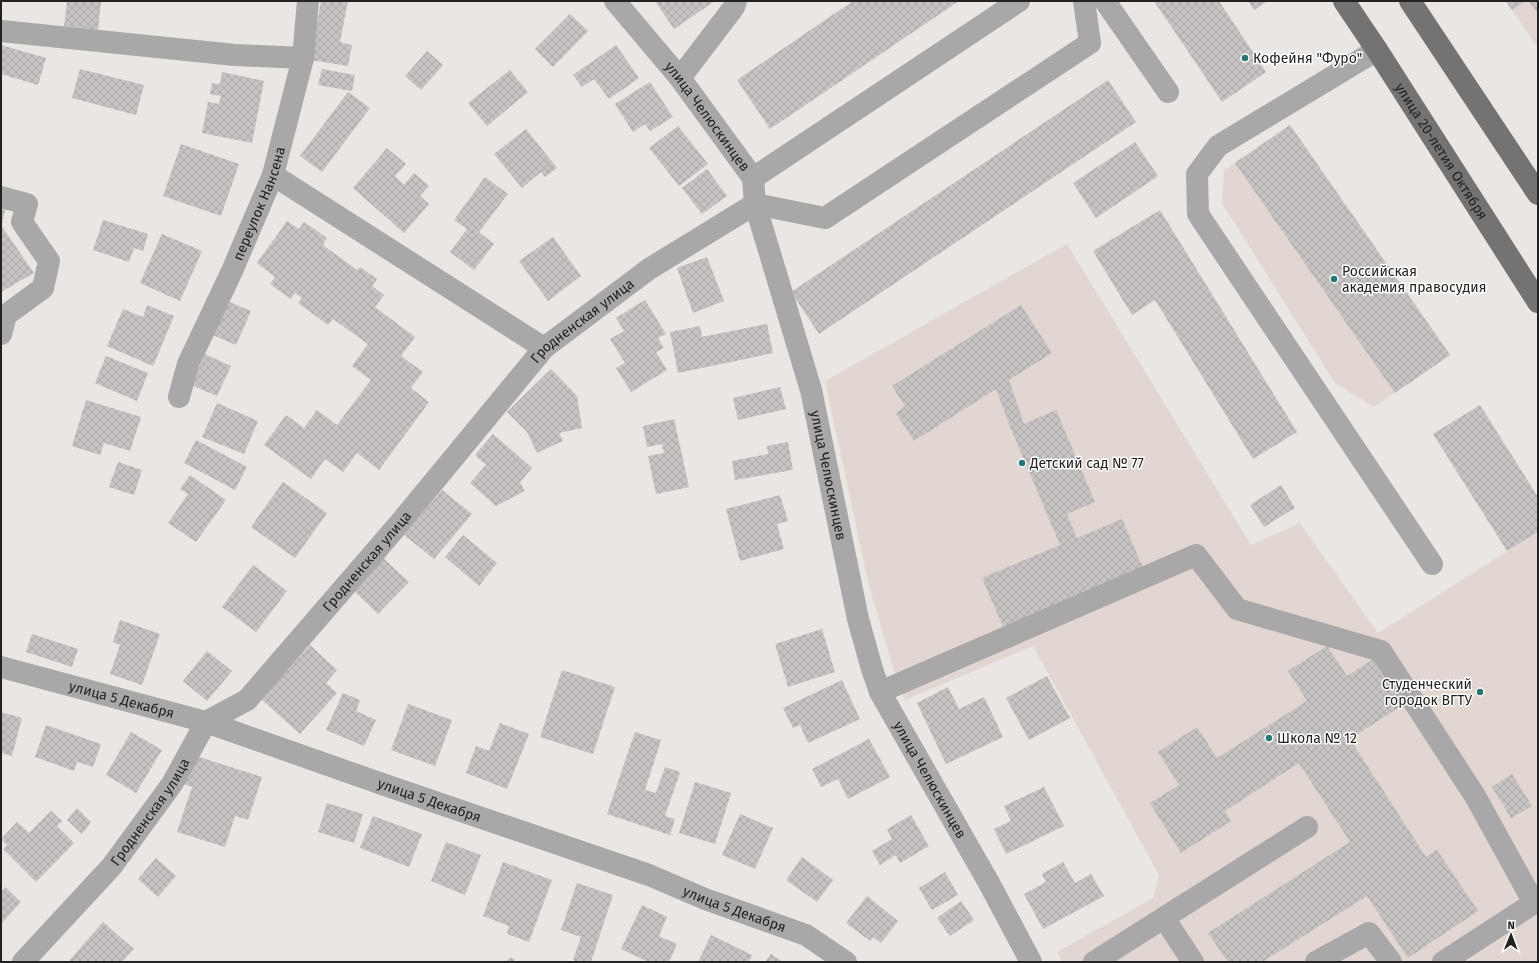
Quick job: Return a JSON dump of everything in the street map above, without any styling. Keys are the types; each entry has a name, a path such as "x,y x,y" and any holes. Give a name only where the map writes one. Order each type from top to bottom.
{"main road":[{"name":"улица 20-летия Октября","path":"1344,1 1538,302"},
{"path":"1410,1 1538,194"}],"street":[{"name":"переулок Нансена","path":"179,397 188,364 232,271 273,175 303,58 308,1"},
{"name":"улица Челюскинцев","path":"615,1 680,78 753,178 755,204 811,390 858,620 872,670 880,692 989,883 1031,962"},
{"path":"680,78 734,7 736,1"},
{"path":"753,178 1019,1"},
{"path":"755,204 825,218 1090,43 1084,1"},
{"path":"1105,1 1168,92"},
{"path":"1,31 235,55 303,58"},
{"path":"1377,50 1218,146 1197,174 1198,214 1432,564"},
{"path":"273,175 544,348"},
{"path":"1,197 27,204 22,222 49,261 43,288 6,315 1,334"},
{"name":"Гродненская улица","path":"23,962 112,866 172,784 206,722 247,700 398,524 544,348 649,269 755,204"},
{"path":"880,692 1196,555 1237,609 1380,651 1475,796 1534,903 1443,962"},
{"name":"улица 5 Декабря","path":"1,667 206,722 392,788 649,875 705,899 806,935 846,962"},
{"path":"1094,962 1307,827"},
{"path":"1164,918 1193,962"},
{"path":"1316,962 1369,933 1391,962"}],"shaded area":[{"path":"1506,1 1538,1 1538,48 1512,10"},
{"name":"Российская академия правосудия","path":"1290,125 1450,355 1374,407 1335,383 1222,203 1224,170"},
{"path":"1067,244 1251,545 1300,523 1378,633 1538,532 1538,962 1063,962 1057,952 1153,898 1159,875 1033,646 905,700 900,691 869,586 825,381"}],"building":[{"path":"67,1 101,1 98,30 64,26"},
{"path":"321,1 348,1 340,42 352,45 348,66 311,60"},
{"path":"655,1 715,1 674,29"},
{"path":"853,1 959,1 770,129 737,80"},
{"path":"1154,1 1219,1 1266,72 1222,102"},
{"path":"1248,1 1268,1 1254,10"},
{"path":"1506,1 1525,1 1512,10"},
{"path":"1529,1 1538,1 1538,14"},
{"path":"570,14 588,31 553,67 535,49"},
{"path":"1,45 46,58 38,85 1,74"},
{"path":"616,45 639,78 609,99 594,79 582,87 573,75"},
{"path":"427,51 443,65 421,90 405,76"},
{"path":"80,69 144,85 136,115 72,98"},
{"path":"322,69 355,75 352,91 318,85"},
{"path":"510,70 528,92 487,126 468,103"},
{"path":"222,72 264,81 252,143 202,133 208,102 219,104 221,96 210,94 212,83 220,84"},
{"path":"1108,80 1136,122 819,334 791,292"},
{"path":"650,82 673,117 650,131 645,124 633,132 615,104"},
{"path":"348,92 370,108 322,172 300,156"},
{"name":"Российская академия правосудия","path":"1290,125 1450,355 1395,393 1235,163"},
{"path":"678,126 708,164 679,186 649,148"},
{"path":"526,129 557,168 545,177 541,172 522,188 494,154"},
{"path":"1135,142 1158,176 1096,218 1073,183"},
{"path":"181,144 239,164 221,216 163,196"},
{"path":"387,148 406,164 395,176 404,185 414,173 429,186 420,196 429,204 404,233 353,188"},
{"path":"707,169 727,196 702,214 682,188"},
{"path":"485,177 508,194 479,232 494,244 474,270 450,252 467,229 454,220"},
{"path":"1,205 6,206 2,224 1,224"},
{"path":"1160,210 1297,432 1253,459 1155,300 1132,315 1093,251"},
{"path":"103,220 148,234 143,251 134,248 129,262 93,250"},
{"path":"287,221 299,229 304,222 327,238 323,245 357,270 360,267 377,279 372,286 384,295 375,307 415,337 401,356 423,372 411,388 429,402 379,470 357,453 343,472 325,459 311,479 264,445 286,415 304,428 317,410 337,425 371,380 352,366 368,344 333,319 328,325 298,303 302,298 295,293 291,299 270,284 275,277 257,263"},
{"path":"1,225 34,273 1,292"},
{"path":"162,234 202,251 180,301 140,283"},
{"path":"553,237 581,276 548,301 519,261"},
{"path":"707,257 724,301 693,313 677,268"},
{"path":"225,300 251,311 236,345 210,334"},
{"path":"645,300 666,334 658,338 664,348 656,352 667,370 631,392 616,368 625,363 610,339 624,331 616,318"},
{"path":"147,305 174,316 153,366 107,346 123,309 143,317"},
{"path":"1021,305 1052,353 1009,380 1024,424 1056,410 1095,502 1067,514 1077,538 1122,519 1143,568 1003,627 982,578 1060,545 1011,429 996,389 914,441 896,413 905,406 892,386"},
{"path":"767,324 773,353 678,373 670,332 700,326 702,337"},
{"path":"205,354 231,366 217,396 191,385"},
{"path":"106,356 148,373 137,401 95,383"},
{"path":"551,369 577,396 582,428 559,433 563,441 537,453 527,432 507,412"},
{"path":"780,387 786,409 738,420 733,398"},
{"path":"86,400 141,417 130,451 104,443 100,455 72,446"},
{"path":"217,403 258,421 244,454 202,437"},
{"path":"1480,405 1538,497 1538,532 1507,551 1433,434"},
{"path":"674,419 689,487 656,494 648,456 664,453 662,444 647,447 643,426"},
{"path":"493,434 532,468 520,482 525,491 496,506 470,483 486,465 475,455"},
{"path":"196,440 247,467 235,490 184,463"},
{"path":"788,442 793,470 735,480 732,461 768,454 767,446"},
{"path":"118,462 142,470 134,495 109,487"},
{"path":"190,475 226,500 196,542 168,523 188,494 180,489"},
{"path":"283,482 327,513 295,558 251,527"},
{"path":"1281,485 1295,508 1264,527 1250,505"},
{"path":"442,490 472,514 434,559 404,535"},
{"path":"780,495 788,521 777,524 784,549 740,561 726,509"},
{"path":"463,535 497,563 479,586 445,557"},
{"path":"382,557 409,582 378,614 352,589"},
{"path":"253,565 287,591 256,632 222,607"},
{"path":"120,620 160,634 142,685 110,674 120,645 113,642"},
{"path":"822,629 835,672 788,687 775,644"},
{"path":"32,634 78,649 72,667 26,652"},
{"path":"310,645 337,670 326,683 337,693 300,734 261,699"},
{"path":"1327,646 1347,676 1375,658 1404,704 1350,739 1426,857 1437,850 1478,911 1408,958 1367,896 1262,962 1228,962 1208,933 1350,842 1299,763 1225,811 1231,821 1181,853 1150,803 1179,785 1158,752 1197,727 1217,758 1307,701 1288,671"},
{"path":"207,651 232,671 207,701 183,681"},
{"path":"562,670 615,687 593,754 540,737"},
{"path":"1047,676 1070,718 1029,740 1006,698"},
{"path":"842,680 860,719 808,743 800,725 793,728 783,708"},
{"path":"948,687 959,709 984,697 1003,737 946,764 917,703"},
{"path":"343,693 360,700 356,711 376,720 364,746 326,730"},
{"path":"408,704 452,720 435,766 391,750"},
{"path":"1,712 22,718 12,756 1,753"},
{"path":"500,723 529,734 507,789 466,773 476,746 489,751"},
{"path":"46,725 101,744 93,767 77,762 74,771 35,757"},
{"path":"131,732 162,750 136,793 106,775"},
{"path":"635,732 661,740 645,790 656,793 665,767 680,772 665,816 675,819 670,835 607,814"},
{"path":"869,739 890,777 848,799 838,779 821,787 812,769"},
{"path":"193,755 262,777 248,820 235,816 225,847 177,832 192,787 183,784"},
{"path":"1512,774 1532,806 1511,818 1492,787"},
{"path":"695,782 731,793 715,844 679,833"},
{"path":"1044,787 1064,826 1006,854 994,829 1011,821 1004,806"},
{"path":"327,803 363,814 354,843 318,832"},
{"path":"77,808 91,822 82,834 67,820"},
{"path":"51,811 62,821 57,826 74,843 36,882 3,849 7,845 1,839 17,822 29,833"},
{"path":"740,814 773,828 755,869 722,855"},
{"path":"911,815 929,846 900,863 896,855 880,865 872,851 892,839 887,829"},
{"path":"373,816 422,834 409,867 360,848"},
{"path":"446,842 481,855 465,895 431,881"},
{"path":"802,857 833,880 817,902 786,880"},
{"path":"156,858 176,876 158,897 138,879"},
{"path":"503,862 552,880 529,942 507,934 509,926 483,916"},
{"path":"1063,862 1075,883 1091,874 1104,896 1043,929 1024,894 1046,882 1042,874"},
{"path":"945,872 958,895 932,910 919,888"},
{"path":"577,883 613,895 591,962 578,962 573,960 581,937 561,930"},
{"path":"5,887 21,902 1,924 1,892"},
{"path":"867,896 898,921 881,943 873,937 870,941 846,923"},
{"path":"961,901 974,920 950,936 937,918"},
{"path":"642,905 667,917 659,936 677,944 669,962 648,962 621,949"},
{"path":"103,922 134,949 122,962 68,962"},
{"path":"711,935 752,955 749,962 698,962"},
{"path":"771,954 783,962 765,962"},
{"path":"511,957 516,962 505,962"}],"place":[{"name":"Кофейня \"Фуро\"","path":"1245,58"},
{"name":"Российская академия правосудия","path":"1334,279"},
{"name":"Детский сад № 77","path":"1022,463"},
{"name":"Студенческий городок ВГТУ","path":"1480,692"},
{"name":"Школа № 12","path":"1269,738"}]}
